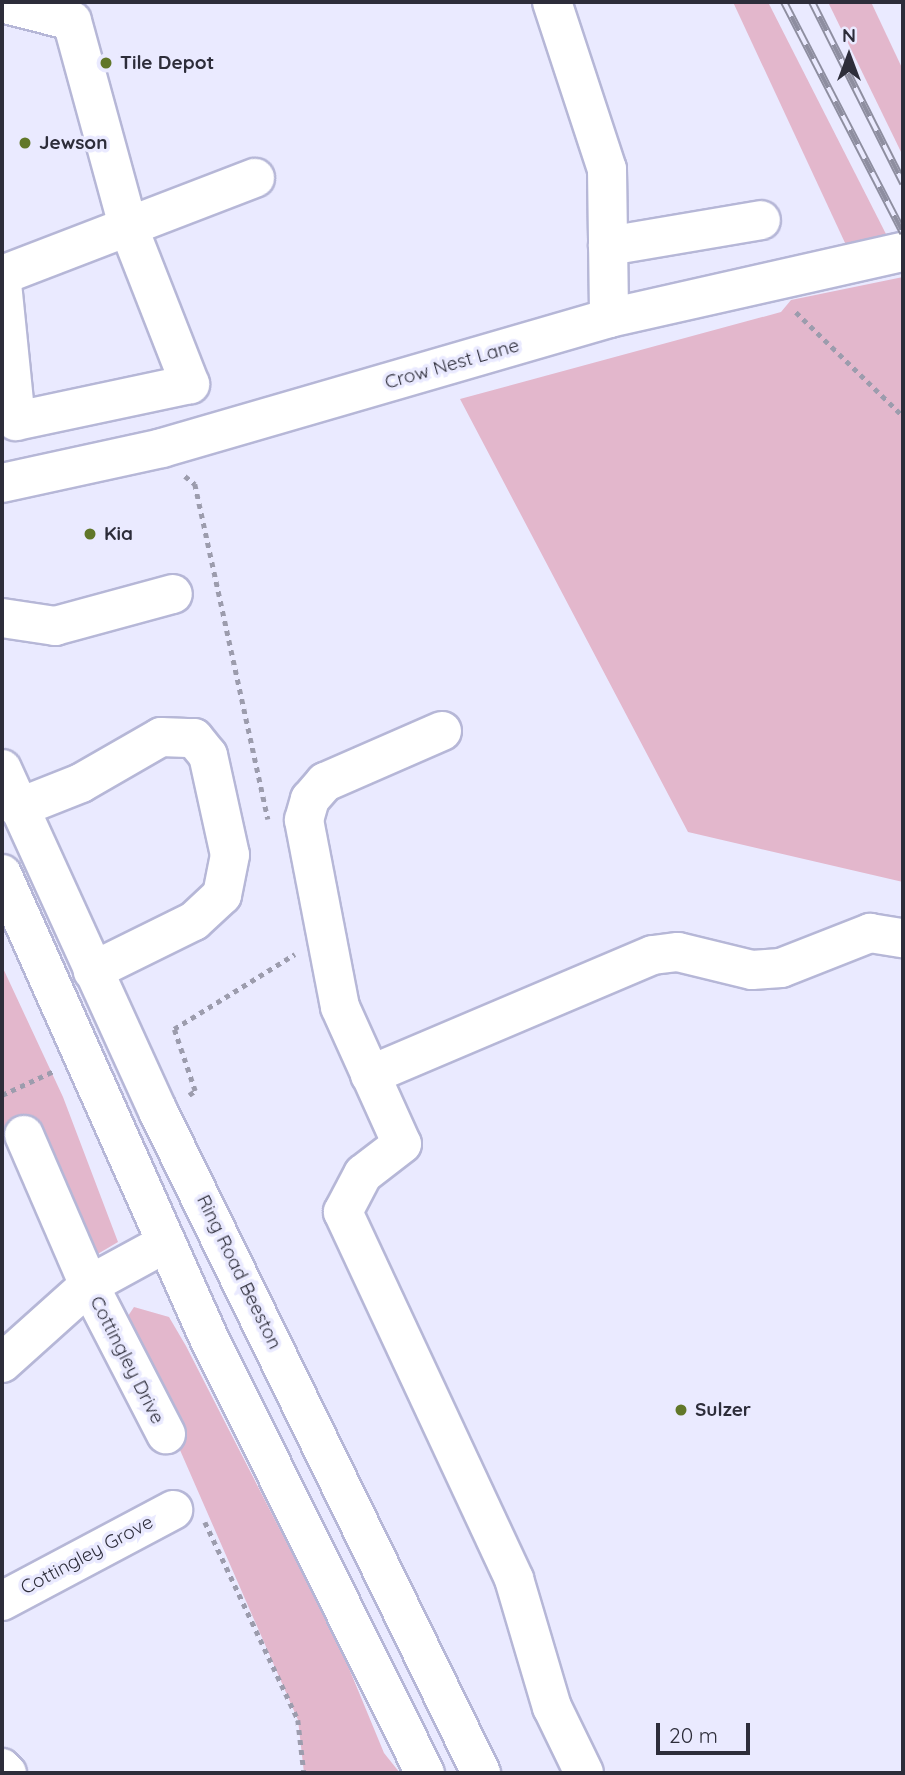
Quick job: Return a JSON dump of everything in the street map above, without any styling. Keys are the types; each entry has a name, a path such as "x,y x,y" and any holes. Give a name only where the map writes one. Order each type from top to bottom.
{"main road":[{"path":"552,2 607,169 609,318"},
{"path":"2,3 72,21 128,226 191,384 16,421 2,283"},
{"path":"2,275 255,178"},
{"path":"608,246 761,220"},
{"name":"Crow Nest Lane","path":"2,483 162,448 609,318 903,252"},
{"path":"2,618 55,626 173,594"},
{"path":"442,731 325,782 310,799 304,820 340,1007 402,1144 356,1185 343,1212 346,1228 514,1579 552,1707 584,1773"},
{"path":"18,808 82,782 161,737 194,738 208,755 230,855 222,895 194,921 93,971"},
{"name":"Ring Road Beeston","path":"2,769 93,971 481,1773"},
{"path":"2,874 166,1243 425,1773"},
{"path":"370,1075 653,954 678,952 752,970 781,968 870,933 903,938"},
{"name":"Cottingley Drive","path":"24,1135 89,1285 166,1434"},
{"name":"Cottingley Drive","path":"2,1363 89,1285 166,1243"},
{"name":"Cottingley Grove","path":"2,1601 186,1511"},
{"path":"2,1768 6,1773"}],"path":[{"path":"770,282 903,416"},
{"path":"2,1095 58,1069"},
{"path":"186,1511 298,1720 304,1773"}],"shaded area":[{"path":"733,2 768,2 887,236 846,245"},
{"path":"828,2 871,2 903,70 903,156"},
{"path":"903,277 903,882 688,832 460,399 781,312 791,300"},
{"path":"2,966 63,1097 118,1242 96,1255 75,1237 30,1115 2,1139"},
{"path":"134,1307 169,1317 186,1346 341,1649 384,1753 400,1773 304,1773 298,1720 124,1322"}],"railway":[{"path":"784,2 903,233"},
{"path":"812,2 903,183"}],"place":[{"name":"Tile Depot","path":"106,63"},
{"name":"Jewson","path":"25,143"},
{"name":"Kia","path":"90,534"},
{"name":"Sulzer","path":"681,1410"}]}
